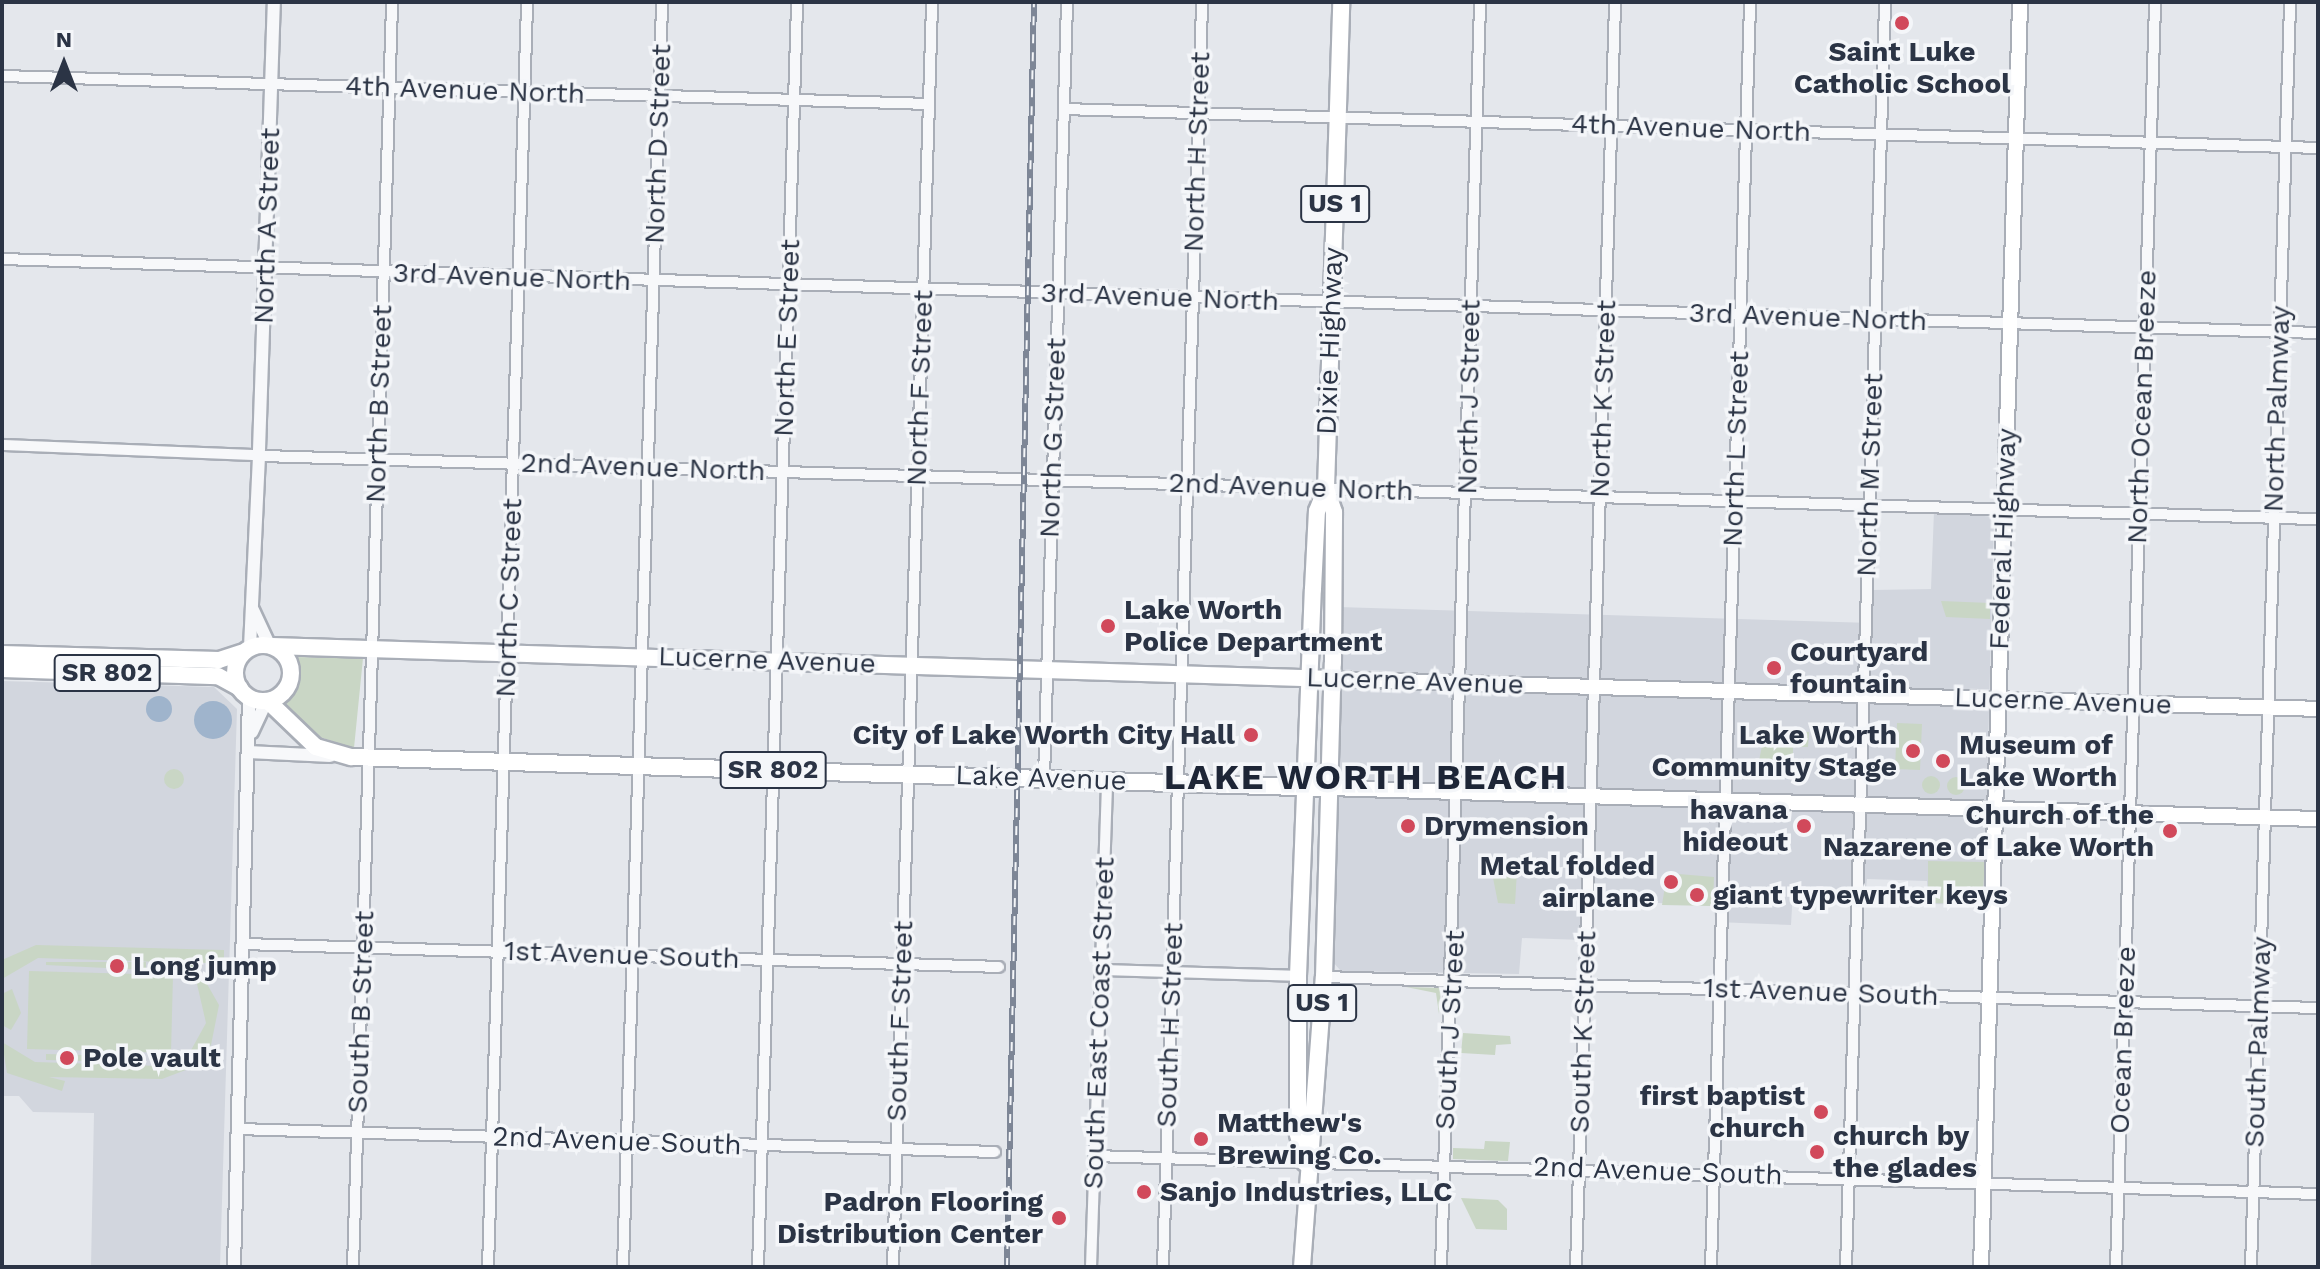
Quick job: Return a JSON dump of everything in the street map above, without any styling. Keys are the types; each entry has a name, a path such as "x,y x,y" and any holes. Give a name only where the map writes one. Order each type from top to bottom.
{"main road":[{"name":"Dixie Highway","path":"1302,1267 1305,1163 1298,1134 1298,976 1317,511 1326,489 1341,2"},
{"name":"Federal Highway","path":"1981,1267 2020,2"},
{"name":"Dixie Highway","path":"1305,1163 1314,1135 1324,977 1333,679 1334,512 1326,489"},
{"name":"Lucerne Avenue","path":"271,645 2318,709"},
{"name":"SR 802","path":"2,654 219,660 271,645"},
{"path":"267,702 291,677 287,658 271,645"},
{"path":"244,692 235,669 246,650"},
{"path":"2,669 38,655"},
{"name":"SR 802","path":"2,669 218,676 267,702"},
{"name":"Lake Avenue","path":"267,702 305,740 341,756 369,758 2318,819"}],"street":[{"name":"North A Street","path":"246,650 253,610 274,2"},
{"name":"North B Street","path":"369,758 392,2"},
{"name":"North C Street","path":"488,1267 527,2"},
{"name":"North D Street","path":"623,1267 662,2"},
{"name":"North E Street","path":"758,1267 797,2"},
{"name":"North F Street","path":"908,774 932,2"},
{"name":"North G Street","path":"1044,778 1067,2"},
{"name":"North H Street","path":"1178,783 1202,2"},
{"name":"North J Street","path":"1460,792 1480,2"},
{"name":"North K Street","path":"1591,796 1615,2"},
{"name":"North L Street","path":"1711,1267 1750,2"},
{"name":"North M Street","path":"1846,1267 1885,2"},
{"name":"North Ocean Breeze","path":"2130,813 2155,2"},
{"name":"North Palmway","path":"2265,817 2290,2"},
{"name":"4th Avenue North","path":"2,76 929,104"},
{"name":"4th Avenue North","path":"1064,109 2318,148"},
{"name":"3rd Avenue North","path":"2,259 2318,333"},
{"name":"2nd Avenue North","path":"2,445 2318,519"},
{"name":"North A Street","path":"253,610 271,645"},
{"path":"234,1267 250,746 244,692"},
{"path":"250,746 267,702"},
{"name":"Lake Avenue","path":"250,746 341,756"},
{"name":"South B Street","path":"353,1267 369,758"},
{"name":"South F Street","path":"893,1267 908,774"},
{"name":"South East Coast Street","path":"1091,1267 1107,780"},
{"name":"South H Street","path":"1163,1267 1178,783"},
{"name":"South J Street","path":"1441,1267 1460,792"},
{"name":"South K Street","path":"1576,1267 1591,796"},
{"name":"Ocean Breeze","path":"2116,1267 2130,813"},
{"name":"South Palmway","path":"2251,1267 2265,817"},
{"name":"1st Avenue South","path":"244,944 999,967"},
{"path":"1100,970 1298,976"},
{"name":"1st Avenue South","path":"1324,977 2318,1008"},
{"name":"2nd Avenue South","path":"238,1129 995,1152"},
{"name":"2nd Avenue South","path":"1094,1156 1848,1177 2318,1194"}],"shaded area":[{"path":"1934,511 1994,517 1984,905 1928,904 1927,881 1867,879 1865,897 1793,891 1791,925 1716,922 1713,906 1586,899 1583,940 1522,938 1519,974 1341,971 1331,960 1338,607 1872,623 1873,590 1931,589"},
{"path":"2,681 214,687 237,709 220,1267 91,1267 94,1113 33,1112 19,1096 2,1096"}],"green space":[{"path":"1941,601 1990,603 1990,619 1946,617"},
{"path":"293,657 363,658 354,748 310,734 285,702 295,680"},
{"path":"1897,723 1922,724 1920,770 1895,769"},
{"path":"1758,731 1809,732 1808,747 1793,747 1793,762 1759,761 1764,736"},
{"path":"174,769 181,772 184,779 181,786 174,789 167,786 164,779 167,772"},
{"path":"1931,776 1940,785 1931,794 1922,785"},
{"path":"1956,777 1965,786 1956,795 1947,786"},
{"path":"1928,861 1985,862 1982,904 1928,903"},
{"path":"1491,868 1517,871 1515,904 1498,903"},
{"path":"1667,873 1714,877 1713,906 1662,905"},
{"path":"36,945 224,950 224,963 195,963 219,1005 211,1045 191,1068 162,1079 49,1077 65,1081 62,1091 7,1073 2,1042 35,1062 160,1066 190,1052 206,1023 197,984 163,962 38,958 2,979 2,960"},
{"name":"Long jump","path":"46,962 146,962 146,970 46,965"},
{"path":"29,971 173,975 171,1053 27,1049"},
{"path":"1406,987 1441,988 1439,1014 1436,993"},
{"path":"12,989 21,1013 11,1030 2,1025 2,994"},
{"path":"1463,1033 1510,1036 1511,1044 1496,1045 1495,1055 1461,1053"},
{"path":"46,1054 125,1056 124,1062 46,1060"},
{"path":"1485,1141 1510,1142 1508,1161 1453,1159 1453,1148 1484,1149"},
{"path":"1461,1198 1498,1200 1507,1209 1507,1230 1476,1229"}],"water":[{"path":"159,696 168,700 172,709 168,718 159,722 150,718 146,709 150,700"},
{"path":"213,701 227,706 232,720 227,734 213,739 199,734 194,720 199,706"}],"railway":[{"path":"1007,1267 1034,2"}],"place":[{"name":"Saint Luke Catholic School","path":"1902,23"},
{"name":"Lake Worth Police Department","path":"1108,626"},
{"name":"Courtyard fountain","path":"1774,668"},
{"name":"City of Lake Worth City Hall","path":"1251,735"},
{"name":"Lake Worth Community Stage","path":"1913,751"},
{"name":"Museum of Lake Worth","path":"1943,761"},
{"name":"Drymension","path":"1408,826"},
{"name":"havana hideout","path":"1804,826"},
{"name":"Church of the Nazarene of Lake Worth","path":"2170,831"},
{"name":"Metal folded airplane","path":"1671,882"},
{"name":"giant typewriter keys","path":"1697,895"},
{"name":"Long jump","path":"117,966"},
{"name":"Pole vault","path":"67,1058"},
{"name":"first baptist church","path":"1821,1112"},
{"name":"Matthew's Brewing Co.","path":"1201,1139"},
{"name":"church by the glades","path":"1817,1152"},
{"name":"Sanjo Industries, LLC","path":"1144,1192"},
{"name":"Padron Flooring Distribution Center","path":"1059,1218"}],"district":[{"name":"LAKE WORTH BEACH","path":"1366,778"}]}
